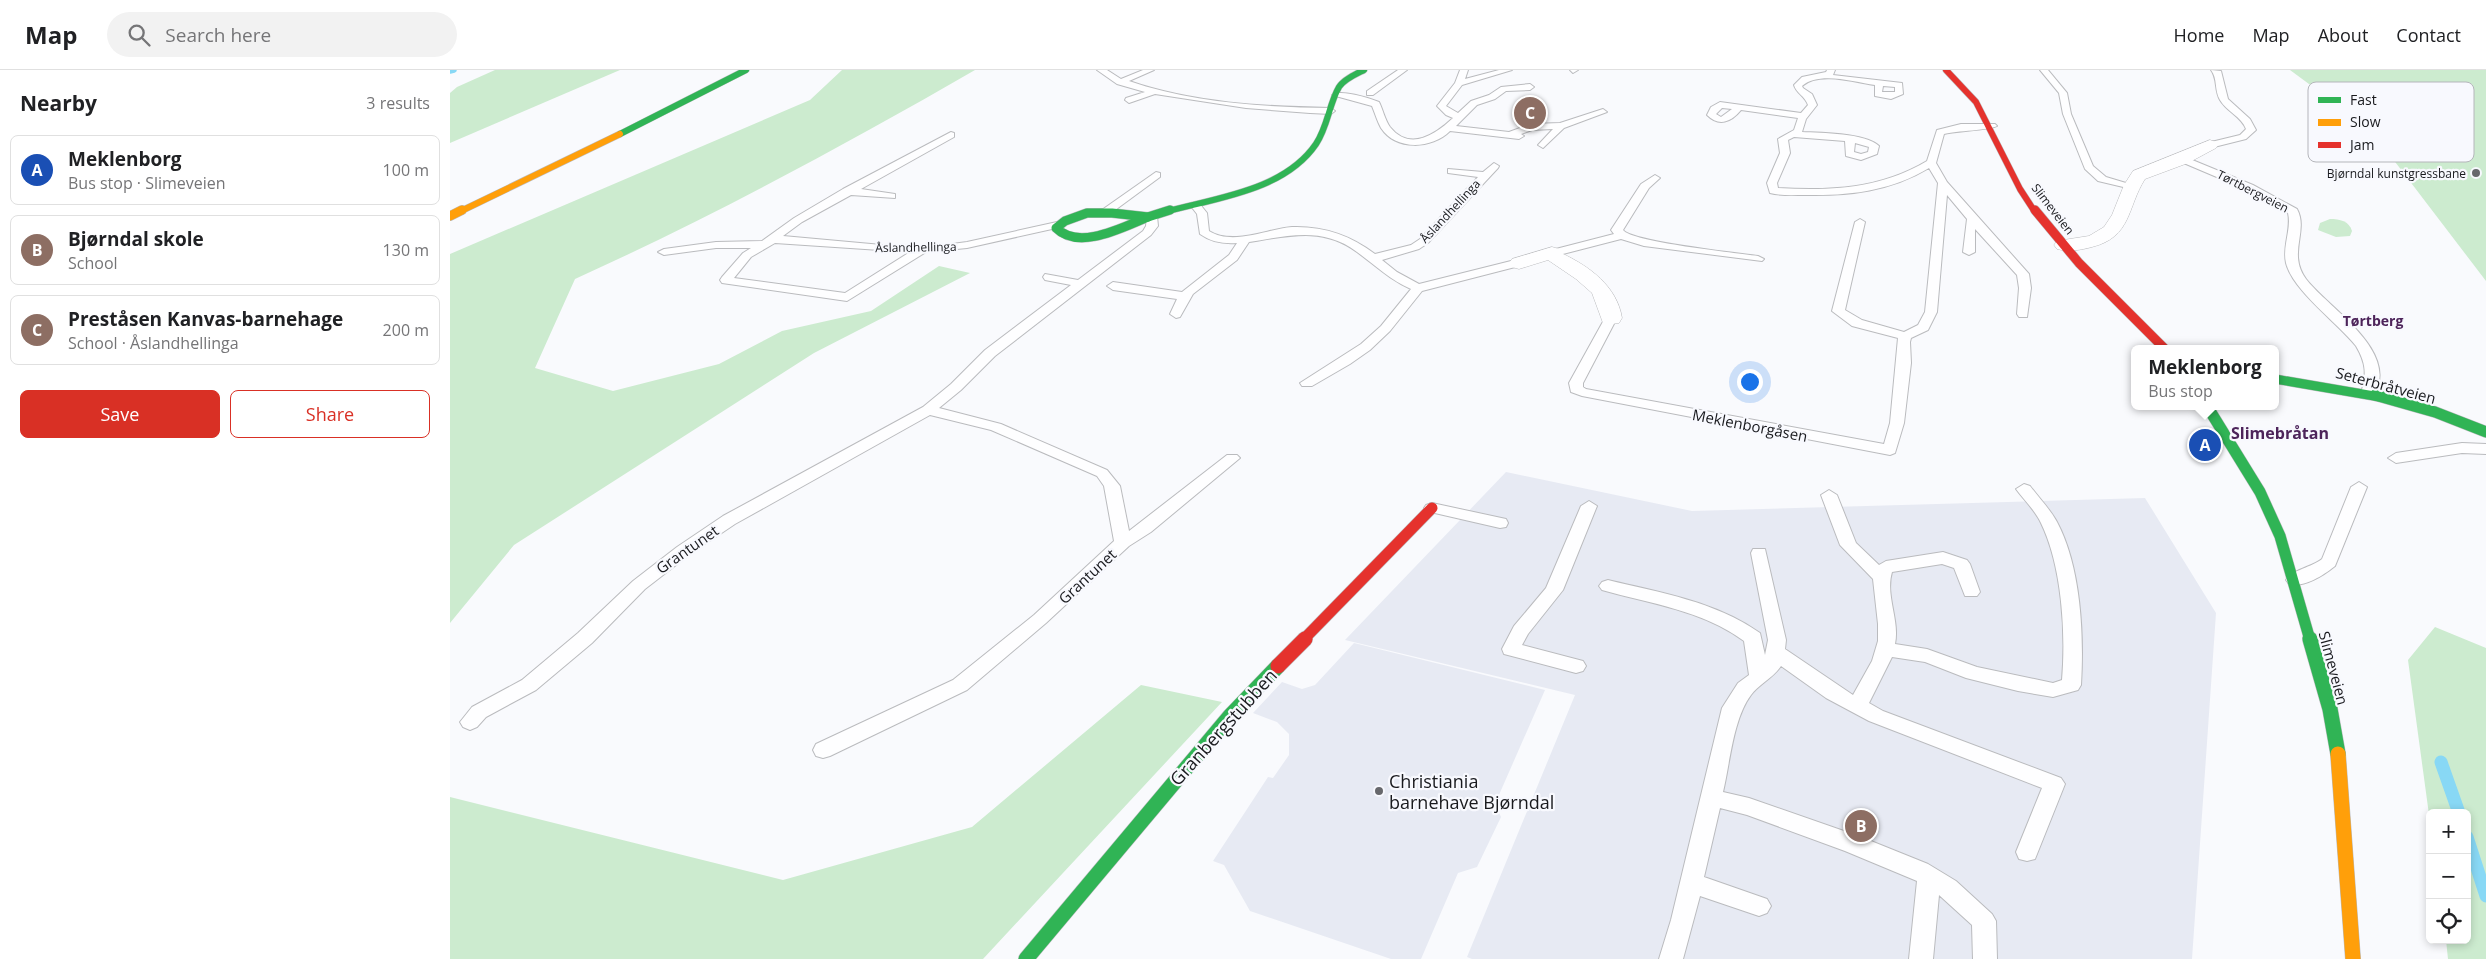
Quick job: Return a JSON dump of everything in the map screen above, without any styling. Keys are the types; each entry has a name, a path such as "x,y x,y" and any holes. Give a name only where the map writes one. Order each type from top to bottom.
{"main road":[{"path":"450,216 593,148 746,70"},
{"name":"Åslandhellinga","path":"1150,216 1103,214 1070,216 1056,225 1056,231 1062,235 1080,237 1150,216 1195,206 1254,187 1290,169 1315,146 1322,136 1336,95 1346,81 1364,70"},
{"name":"Slimeveien","path":"1946,70 1975,95 1992,126 2024,196 2064,245 2137,317 2162,345"},
{"name":"Seterbråtveien","path":"2279,380 2368,393 2443,416 2486,432"},
{"name":"Slimeveien","path":"2209,410 2264,500 2280,536 2295,580 2330,709 2340,763 2353,959"},
{"name":"Granbergstubben","path":"1026,959 1230,716 1432,508"}],"street":[{"path":"2064,245 2091,242 2111,233 2124,210 2139,175 2182,159 2210,145"},
{"path":"1519,263 1554,255 1595,283 1606,297 1611,318"}],"lane":[{"path":"1101,70 1118,84 1141,97"},
{"path":"1118,84 1150,70"},
{"path":"1370,93 1403,70"},
{"path":"1459,117 1449,113 1441,106 1459,83 1464,70"},
{"path":"1459,83 1508,70"},
{"path":"2044,70 2063,93 2073,130 2089,167 2095,175 2102,179 2132,188"},
{"path":"2210,145 2242,137 2251,130 2248,123 2223,97 2221,78 2215,70"},
{"path":"1879,82 1828,73 1806,79 1798,85 1799,89 1809,96 1813,105 1804,116 1798,131 1783,139 1785,153 1772,183 1774,190 1838,192 1882,186 1918,172 1931,163 1940,132 1962,127 1992,126"},
{"path":"1118,84 1154,92 1280,110 1331,111"},
{"path":"1336,95 1363,99 1376,104 1385,127 1392,135 1405,141 1426,142 1438,137 1449,128 1474,102 1486,100 1504,89 1530,87"},
{"path":"1129,100 1154,92"},
{"path":"1739,107 1804,116"},
{"path":"1449,128 1514,136 1524,128 1561,126 1603,112"},
{"path":"1543,145 1561,126"},
{"path":"1793,134 1850,140"},
{"path":"923,249 847,296 726,280 737,264 798,220 847,191 951,135"},
{"name":"Tørtbergveien","path":"2182,159 2249,187 2293,211 2295,218 2291,252 2295,272 2325,308 2351,330 2364,350 2373,370 2368,393"},
{"path":"1931,163 1943,183 1990,239 2024,274 2025,288 2022,314"},
{"name":"Åslandhellinga","path":"1374,258 1415,247 1424,241 1494,166"},
{"path":"1452,171 1484,175"},
{"path":"1103,214 1156,175"},
{"path":"1655,178 1645,186 1617,230 1622,236 1644,243 1758,259"},
{"path":"1860,222 1838,311 1857,323 1906,336 1924,327 1931,312 1943,183"},
{"path":"847,191 891,196"},
{"path":"1195,206 1202,213 1203,229 1206,234 1225,239 1244,239 1290,231 1323,232 1352,241 1402,282 1418,288 1519,263"},
{"name":"Grantunet","path":"470,722 480,712 529,685 584,638 639,585 691,545 747,509 928,410 956,387 990,353 1147,233 1152,226 1150,216"},
{"path":"1969,252 1970,228 1973,218"},
{"name":"Åslandhellinga","path":"769,242 923,249 967,245 1009,234 1056,225"},
{"path":"1554,255 1622,236"},
{"path":"1176,314 1182,296 1234,256 1244,239"},
{"path":"664,252 716,245 769,242"},
{"path":"1048,277 1082,284"},
{"path":"1113,286 1182,296"},
{"path":"1307,383 1352,359 1370,345 1383,333 1418,288"},
{"name":"Meklenborgåsen","path":"1611,318 1576,384 1576,389 1582,392 1815,438 1890,450 1897,423 1905,356 1903,342 1906,336"},
{"name":"Grantunet","path":"928,410 996,427 1102,473 1112,486 1123,542"},
{"path":"2396,458 2462,448 2486,449"},
{"name":"Grantunet","path":"823,750 960,685 1040,619 1123,542 1232,458"},
{"path":"2295,580 2319,570 2329,562 2359,487"},
{"path":"1884,649 1927,656 1973,673 2018,684 2053,690 2071,685 2074,656 2067,589 2050,526 2041,508 2024,489"},
{"path":"1829,495 1848,545 1881,577"},
{"path":"1576,666 1511,649 1520,632 1554,590 1589,506"},
{"path":"1432,508 1500,523"},
{"path":"1671,959 1692,883 1732,708 1745,688 1759,678 1773,663 1777,640 1759,553"},
{"path":"1857,706 1880,665 1888,632 1881,577 1886,567 1948,559 1961,564 1971,592"},
{"path":"1608,586 1690,607 1737,624 1753,638 1759,678"},
{"path":"1775,652 1833,693 1876,716 2054,784 2027,852"},
{"path":"1711,797 1749,807 1853,844 1929,877 1948,888 1984,922 1984,959"},
{"path":"1921,959 1929,877"},
{"path":"1692,883 1759,906"}],"shaded area":[{"path":"1506,472 1692,511 2145,498 2216,613 2192,959 1472,959 1467,957 1575,695 1345,640"},
{"name":"Christiania barnehave Bjørndal","path":"1354,643 1545,690 1495,804 1501,817 1477,867 1458,873 1421,959 1391,959 1250,911 1224,865 1213,861 1268,777 1273,778 1289,755 1289,734 1277,722 1253,713 1282,682 1302,689 1315,685"}],"green space":[{"path":"495,70 620,70 450,143 450,93 457,87"},
{"path":"842,70 975,70 877,126 778,179 677,231 575,279 535,368 613,391 719,364 782,331 871,311 939,266 970,273 814,353 514,545 450,623 450,254 810,100"},
{"path":"2290,70 2486,70 2486,281 2395,162 2474,162 2474,82 2308,83"},
{"path":"2330,219 2341,220 2346,223 2352,231 2350,236 2336,237 2318,230 2320,223"},
{"path":"2435,627 2486,648 2486,959 2448,959 2446,944 2471,944 2471,809 2428,809 2408,660"},
{"path":"1141,685 1222,702 983,959 450,959 450,797 783,880 972,827"}],"waterway":[{"path":"450,71 454,70"},
{"path":"2441,762 2458,809"},
{"path":"2471,849 2486,896"}],"traffic: fast":[{"path":"620,134 746,70"},
{"path":"1148,217 1099,212 1087,213 1075,216 1056,228 1069,237 1093,236 1115,230 1156,214 1235,194 1274,179 1291,168 1312,150 1326,125 1339,87 1347,79 1364,70"},
{"path":"2279,379 2329,386 2383,397 2435,412 2486,432"},
{"path":"2209,410 2260,492 2280,536 2330,709 2338,754"},
{"path":"1026,959 1230,716 1278,666"}],"traffic: slow":[{"path":"450,216 620,134"},
{"path":"2338,754 2353,959"}],"traffic: jam":[{"path":"1946,70 1963,86 1987,118 2020,189 2032,207 2079,263 2161,345"},
{"path":"1278,666 1432,508"}],"place":[{"name":"Preståsen Kanvas-barnehage","path":"1530,113"},
{"name":"Bjørndal kunstgressbane","path":"2476,173"},
{"name":"Meklenborg","path":"2205,445"},
{"name":"Christiania barnehave Bjørndal","path":"1379,791"},
{"name":"Bjørndal skole","path":"1861,826"}],"district":[{"name":"Tørtberg","path":"2373,320"},
{"name":"Slimebråtan","path":"2280,433"}]}
